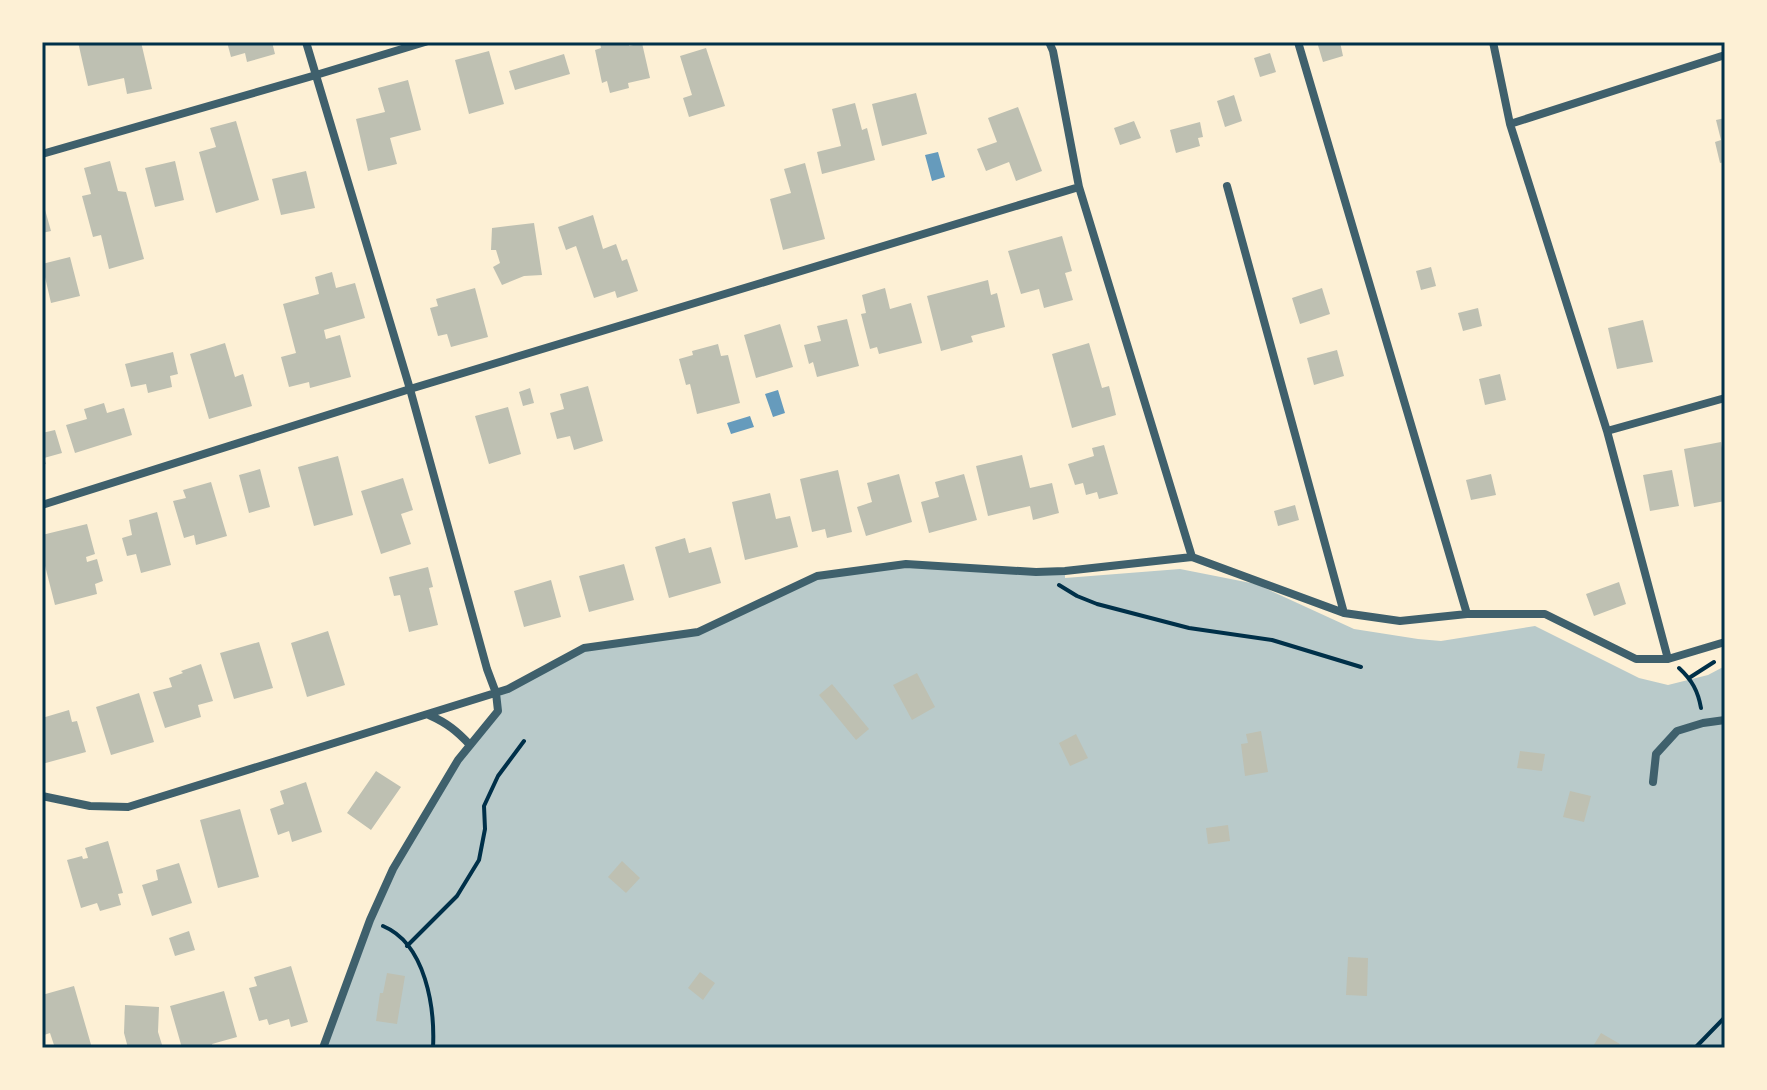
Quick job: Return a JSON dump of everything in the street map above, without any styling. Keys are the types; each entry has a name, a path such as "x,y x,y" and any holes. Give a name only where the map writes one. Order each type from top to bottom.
{"street":[{"path":"306,42 410,389 496,693 498,711 458,760 393,869 370,920 323,1048"},
{"path":"42,154 425,42"},
{"path":"1049,42 1079,187 1192,557"},
{"path":"1298,42 1467,614"},
{"path":"1493,42 1510,124 1607,431 1668,659"},
{"path":"1510,124 1725,55"},
{"path":"1227,186 1344,613"},
{"path":"42,505 410,389 1079,187"},
{"path":"1607,431 1725,398"},
{"path":"42,796 90,806 128,807 496,693 523,683 584,648 698,632 817,576 906,564 1036,572 1192,557 1344,613 1400,621 1467,614 1545,614 1636,659 1668,659 1725,642"},
{"path":"428,715 445,722 470,745"},
{"path":"1653,782 1656,754 1677,731 1725,720"}],"path":[{"path":"1036,572 1097,604 1189,628 1272,640 1361,667"},
{"path":"1703,723 1698,693 1689,678 1725,655"},
{"path":"407,946 457,896 479,860 485,829 484,806 498,776 524,741"},
{"path":"370,920 391,929 407,946 423,973 430,994 433,1048"},
{"path":"1695,1048 1725,1017"}],"shaded area":[{"path":"906,564 1065,571 1065,578 1180,569 1256,584 1354,629 1441,641 1535,626 1639,678 1668,685 1708,675 1725,666 1725,1048 323,1048 393,869 458,760 497,711 496,693 584,648 698,632 817,576"}],"water":[{"path":"938,152 945,177 932,181 925,155"},
{"path":"778,390 785,413 773,417 765,394"},
{"path":"750,416 754,427 731,434 727,423"}],"building":[{"path":"78,42 141,42 152,89 127,94 124,78 88,86"},
{"path":"227,42 272,42 275,54 247,62 245,53 231,57"},
{"path":"600,42 629,42 629,46 642,43 650,78 628,83 629,88 610,93 607,81 602,83 595,50 601,48"},
{"path":"1317,42 1340,42 1343,56 1323,62"},
{"path":"706,48 725,106 689,117 683,98 692,95 680,56"},
{"path":"489,51 504,104 469,114 455,60"},
{"path":"1270,53 1276,72 1260,77 1254,58"},
{"path":"564,54 570,74 515,90 509,71"},
{"path":"408,80 421,130 390,138 397,164 368,171 356,119 385,112 378,88"},
{"path":"916,93 927,134 882,146 872,104"},
{"path":"1234,95 1242,121 1225,127 1217,101"},
{"path":"855,103 862,130 867,128 875,160 822,174 817,152 841,146 832,109"},
{"path":"1018,107 1042,171 1016,181 1009,162 986,171 977,149 997,142 988,118"},
{"path":"1725,118 1725,162 1720,163 1715,142 1721,140 1716,120"},
{"path":"236,121 259,200 216,213 199,152 216,147 210,128"},
{"path":"1134,121 1141,138 1120,145 1114,128"},
{"path":"1200,122 1203,137 1198,138 1200,146 1176,153 1170,130"},
{"path":"110,161 118,191 126,192 144,259 109,269 101,235 93,237 82,196 91,194 84,168"},
{"path":"175,161 184,200 155,207 145,168"},
{"path":"805,163 825,239 783,250 770,199 791,193 784,169"},
{"path":"306,171 315,208 281,215 272,179"},
{"path":"42,199 51,231 42,233"},
{"path":"593,215 603,249 616,244 622,261 627,259 638,291 617,298 615,291 594,298 576,246 566,250 558,227"},
{"path":"534,223 542,275 524,276 502,285 493,267 500,263 496,250 491,250 492,228"},
{"path":"1062,236 1072,271 1065,273 1073,300 1044,308 1039,289 1021,294 1008,251"},
{"path":"70,257 80,296 51,303 42,264"},
{"path":"1431,267 1436,286 1421,290 1416,271"},
{"path":"332,272 336,288 355,283 365,318 324,330 326,339 340,335 351,377 310,388 309,382 289,387 281,357 296,353 283,304 319,294 315,277"},
{"path":"988,280 991,295 997,293 1005,327 971,336 973,342 941,351 927,296"},
{"path":"475,288 488,337 451,347 447,334 438,336 430,308 438,306 436,299"},
{"path":"885,288 890,309 911,303 922,343 879,354 877,347 870,349 861,314 866,313 862,295"},
{"path":"1322,288 1330,314 1300,324 1292,298"},
{"path":"1478,308 1482,326 1463,331 1458,313"},
{"path":"847,319 859,366 817,377 813,362 809,364 804,345 821,341 817,326"},
{"path":"1643,320 1653,362 1617,369 1608,328"},
{"path":"780,324 793,367 756,378 744,335"},
{"path":"225,343 235,377 243,374 252,406 209,419 190,354"},
{"path":"1089,343 1102,388 1109,386 1116,415 1072,428 1052,354"},
{"path":"718,344 721,356 728,355 740,403 697,414 690,384 686,385 679,359 693,355 692,351"},
{"path":"1337,350 1344,376 1314,385 1307,358"},
{"path":"173,352 178,374 170,376 172,387 148,393 146,384 131,387 125,364"},
{"path":"1500,374 1506,400 1485,405 1479,379"},
{"path":"588,386 603,441 574,450 570,436 557,439 550,413 564,409 560,394"},
{"path":"530,388 534,403 523,406 519,392"},
{"path":"104,403 107,413 124,408 132,435 75,453 66,425 87,419 84,409"},
{"path":"508,407 521,454 489,464 475,416"},
{"path":"55,430 62,453 44,458 46,464 42,465 42,433"},
{"path":"1721,442 1725,501 1694,507 1684,449"},
{"path":"1104,445 1118,494 1099,499 1097,492 1086,495 1083,483 1075,485 1068,464 1094,456 1092,448"},
{"path":"1022,455 1030,488 1052,483 1059,513 1033,520 1030,506 988,516 976,466"},
{"path":"338,456 353,515 314,526 298,467"},
{"path":"260,469 270,507 249,513 239,475"},
{"path":"838,470 852,532 827,538 825,529 812,532 800,479"},
{"path":"1672,470 1679,506 1650,511 1643,475"},
{"path":"899,474 912,522 866,536 857,507 872,502 867,483"},
{"path":"964,474 977,520 929,533 921,502 939,497 935,482"},
{"path":"1491,474 1496,495 1471,500 1466,480"},
{"path":"403,478 413,510 401,514 411,544 381,554 361,491"},
{"path":"211,482 227,536 196,545 194,535 184,538 173,501 186,498 183,490"},
{"path":"770,493 776,519 790,516 798,547 745,560 732,502"},
{"path":"1295,505 1299,520 1278,526 1274,511"},
{"path":"157,512 171,565 141,573 136,554 127,556 122,538 132,535 129,520"},
{"path":"87,524 95,554 86,557 87,562 97,559 103,581 95,584 97,594 55,605 42,554 42,535"},
{"path":"685,538 689,553 711,547 721,583 669,598 655,547"},
{"path":"624,564 634,600 589,612 579,576"},
{"path":"428,567 433,587 429,588 438,625 409,632 400,595 394,596 389,577"},
{"path":"551,580 561,617 524,627 514,591"},
{"path":"1619,582 1626,604 1594,616 1586,594"},
{"path":"328,631 345,685 307,697 291,643"},
{"path":"259,642 273,688 234,699 220,653"},
{"path":"201,664 213,701 198,705 201,717 165,728 153,692 172,687 169,678"},
{"path":"917,673 935,707 912,720 893,685"},
{"path":"832,684 869,729 856,740 819,695"},
{"path":"139,693 154,742 111,755 96,707"},
{"path":"69,710 72,722 77,721 86,752 42,764 42,718"},
{"path":"1261,731 1268,772 1245,776 1241,744 1248,743 1246,734"},
{"path":"1076,734 1088,758 1070,766 1059,743"},
{"path":"1520,751 1545,754 1542,771 1517,768"},
{"path":"376,771 401,787 371,830 347,813"},
{"path":"306,782 322,832 292,842 289,831 278,835 270,809 284,804 280,791"},
{"path":"1570,791 1591,796 1584,822 1563,817"},
{"path":"240,809 259,877 218,888 200,820"},
{"path":"1228,825 1230,841 1208,844 1206,828"},
{"path":"108,841 123,893 118,894 121,905 100,911 97,903 81,908 67,860 82,856 83,859 88,858 85,848"},
{"path":"622,861 640,878 626,893 608,877"},
{"path":"179,863 192,903 152,916 142,885 158,880 156,870"},
{"path":"189,931 195,950 175,956 169,938"},
{"path":"1348,957 1368,958 1367,996 1346,995"},
{"path":"291,966 308,1022 291,1027 289,1019 269,1025 267,1019 259,1021 249,988 257,986 254,977"},
{"path":"700,972 715,983 703,1000 688,988"},
{"path":"387,973 405,976 397,1024 376,1021"},
{"path":"74,986 92,1048 55,1048 50,1033 44,1035 42,1028 42,995"},
{"path":"224,991 237,1037 212,1044 213,1048 182,1048 170,1006"},
{"path":"125,1005 159,1007 158,1032 163,1048 128,1048 124,1033"},
{"path":"1601,1033 1620,1044 1618,1048 1592,1048"}]}
